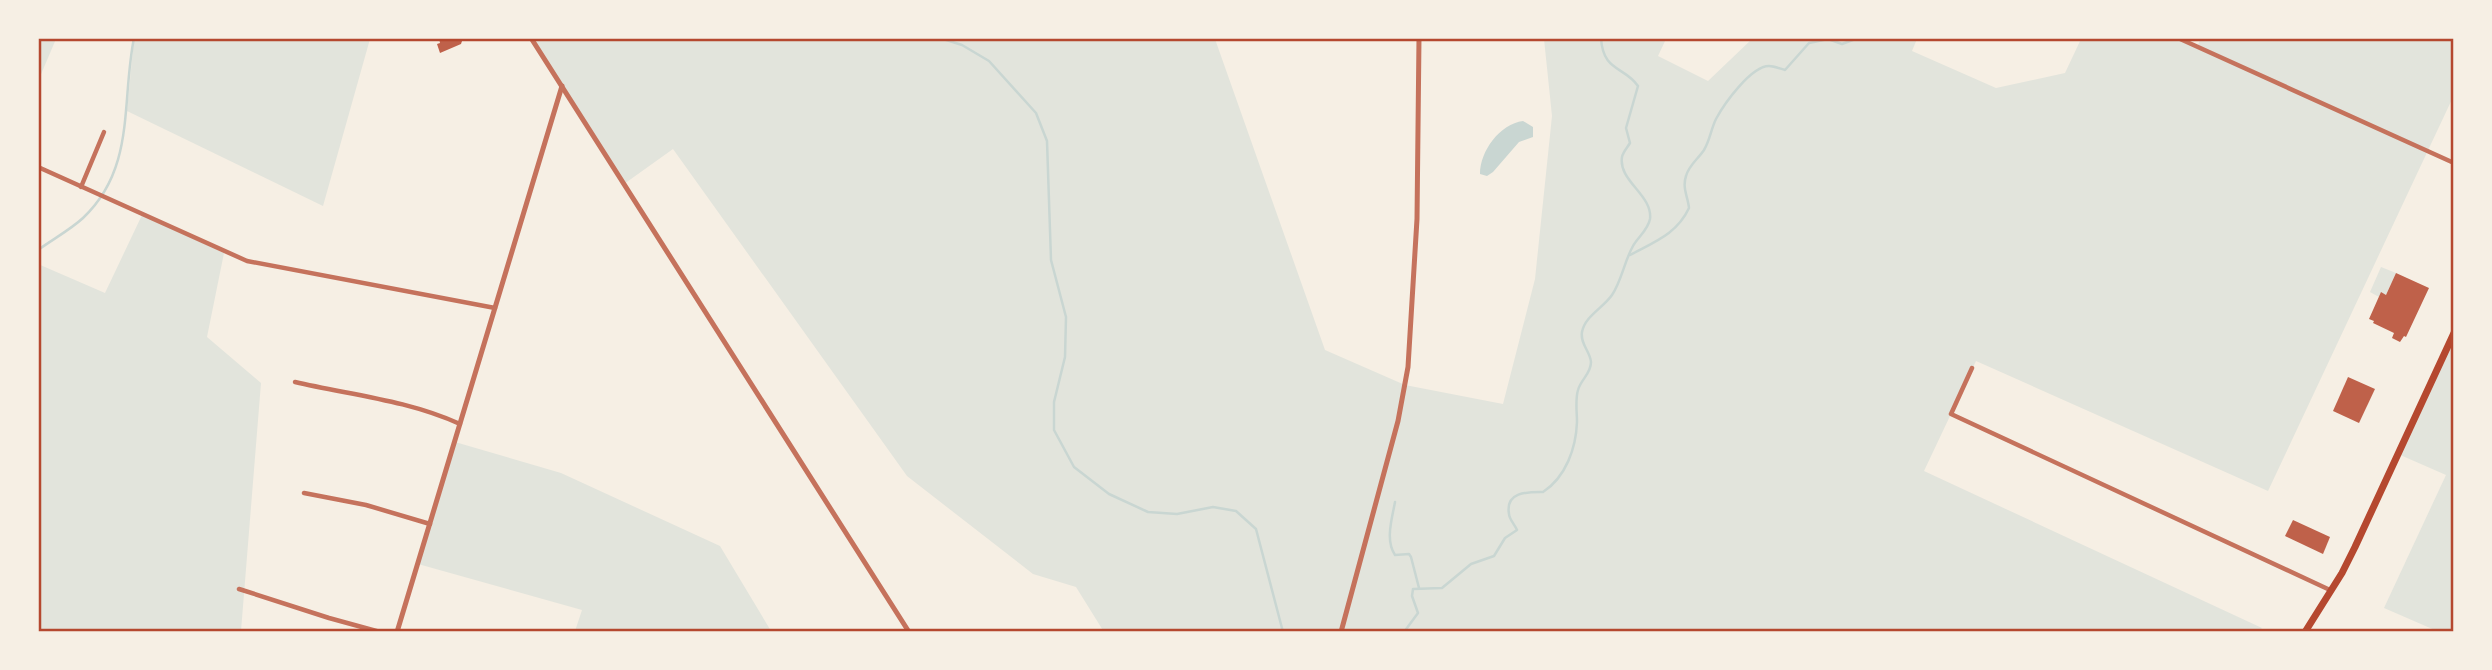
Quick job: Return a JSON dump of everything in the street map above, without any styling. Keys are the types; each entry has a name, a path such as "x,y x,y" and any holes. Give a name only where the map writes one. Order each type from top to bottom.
{"highway":[{"path":"2305,632 2355,547 2454,333"}],"street":[{"path":"531,38 909,632"},
{"path":"1341,632 1398,421 1408,367 1417,219 1419,38"},
{"path":"2178,38 2454,163"},
{"path":"397,632 562,86"},
{"path":"81,187 104,132"},
{"path":"38,167 247,261 495,308"},
{"path":"1972,368 1951,414 2331,590"},
{"path":"295,382 388,400 439,414 460,424"},
{"path":"304,493 375,508 430,524"},
{"path":"239,589 380,632"}],"shaded area":[{"path":"2201,38 2453,39 2454,95 2268,491 1976,361 1924,471 2262,628 2259,631 1104,632 1076,587 1033,574 907,476 673,149 624,184 531,39 1215,39 1325,350 1405,385 1503,404 1535,279 1552,116 1544,39 1666,39 1658,56 1708,81 1752,39 1917,39 1912,51 1996,88 2065,73 2081,39 2178,39 2197,47"},
{"path":"38,39 56,39 39,79"},
{"path":"134,39 370,39 323,206 127,111"},
{"path":"1523,121 1533,127 1533,137 1519,142 1493,172 1487,176 1480,174 1483,156 1493,140 1507,127"},
{"path":"142,215 224,253 207,337 261,383 241,631 39,631 38,264 105,293"},
{"path":"2381,267 2396,273 2386,295 2381,293 2379,297 2370,292"},
{"path":"2453,333 2453,631 2437,631 2384,608 2446,475 2398,454"},
{"path":"455,442 561,473 720,546 771,631 575,631 582,610 418,564"}],"building":[{"path":"439,38 463,38 461,44 440,53 437,44 440,43"},
{"path":"2396,273 2429,288 2406,337 2400,342 2392,338 2394,333 2369,319 2381,292 2386,295"},
{"path":"2348,377 2375,389 2359,423 2333,411"},
{"path":"2293,520 2330,537 2323,554 2285,536"}],"waterway":[{"path":"38,250 83,218 100,199 112,178 124,133 134,38"},
{"path":"940,38 962,45 989,61 1036,113 1047,141 1051,260 1066,317 1065,357 1054,402 1054,430 1074,467 1109,494 1148,512 1177,514 1213,507 1236,511 1256,529 1283,632"},
{"path":"1404,632 1418,613 1412,596 1413,589 1442,588 1471,564 1494,556 1505,538 1517,530 1509,516 1509,506 1514,497 1519,494 1543,492 1564,470 1574,442 1578,390 1591,366 1582,340 1584,326 1612,295 1633,246 1649,223 1646,203 1622,166 1623,155 1630,143 1626,128 1638,86 1610,63 1601,38"},
{"path":"1630,255 1664,236 1684,217 1689,208 1685,185 1687,172 1704,150 1720,112 1746,79 1754,72 1769,66 1785,70 1809,43 1828,39 1842,44 1858,38"},
{"path":"1395,502 1390,543 1395,555 1409,554 1411,557 1419,588"},
{"path":"38,631 44,632"}]}
